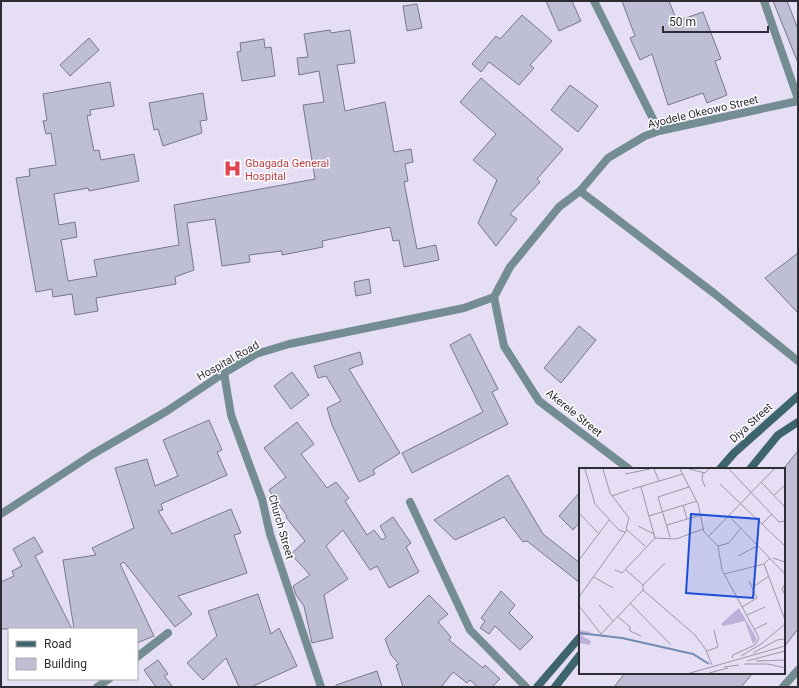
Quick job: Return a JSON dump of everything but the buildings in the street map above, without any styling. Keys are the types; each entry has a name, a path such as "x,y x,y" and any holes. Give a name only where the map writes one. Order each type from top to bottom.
{"main road":[{"name":"Diya Street","path":"721,468 734,453 798,396"},
{"path":"751,468 778,435 798,422"},
{"path":"537,687 579,638"},
{"path":"555,687 579,656"}],"street":[{"path":"594,1 659,131"},
{"path":"764,1 798,100"},
{"name":"Ayodele Okeowo Street","path":"494,298 510,267 559,207 580,191 608,158 645,136 659,131 798,100"},
{"path":"580,191 715,294 798,361"},
{"name":"Hospital Road","path":"1,514 93,454 167,411 224,373 256,354 289,344 464,308 494,298"},
{"name":"Akerele Street","path":"494,298 504,346 539,401 628,468"},
{"name":"Church Street","path":"224,373 231,415 262,499 270,534 321,687"},
{"path":"410,502 470,630 526,687"},
{"path":"138,656 168,633"},
{"path":"783,687 798,670"}],"place":[{"name":"Gbagada General Hospital","path":"232,169"}]}
